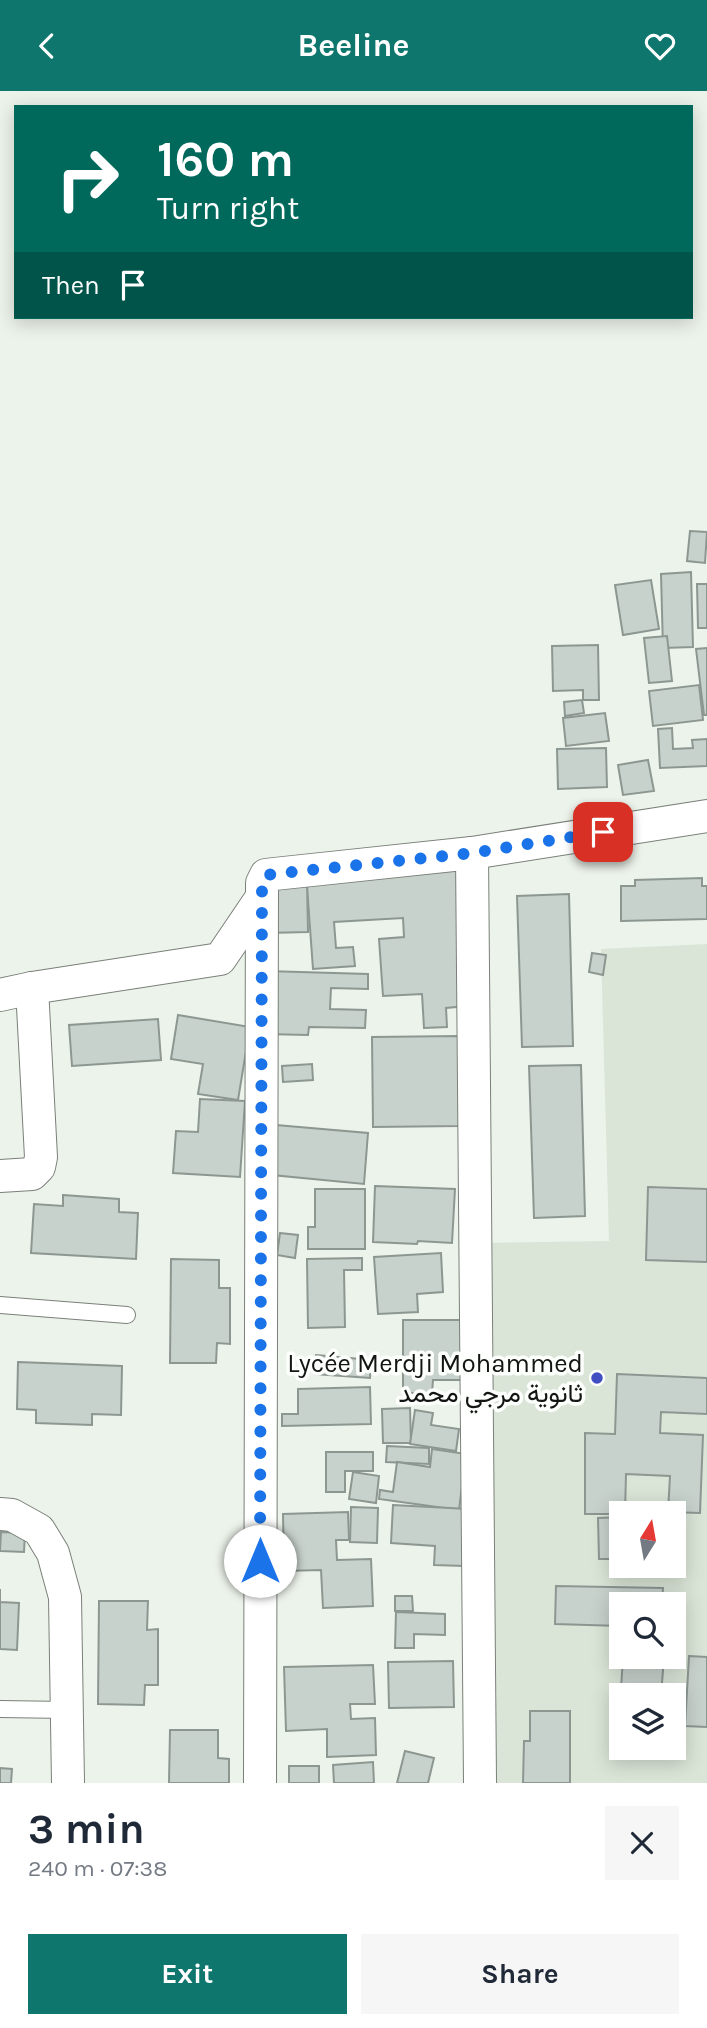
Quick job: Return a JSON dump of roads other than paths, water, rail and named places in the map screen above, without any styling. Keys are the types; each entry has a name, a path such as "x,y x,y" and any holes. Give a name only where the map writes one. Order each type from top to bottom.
{"street":[{"path":"260,1783 262,883 266,875 472,853 707,816"},
{"path":"472,853 480,1783"},
{"path":"0,995 220,959 262,897"},
{"path":"0,1176 32,1174 39,1167 41,1157 32,988"},
{"path":"0,1514 12,1515 39,1529 53,1553 65,1597 68,1783"}],"lane":[{"path":"0,1305 127,1315"},
{"path":"0,1709 67,1710"}],"place":[{"name":"Lycée Merdji Mohammed ثانوية مرجي محمد","path":"597,1378"}]}
